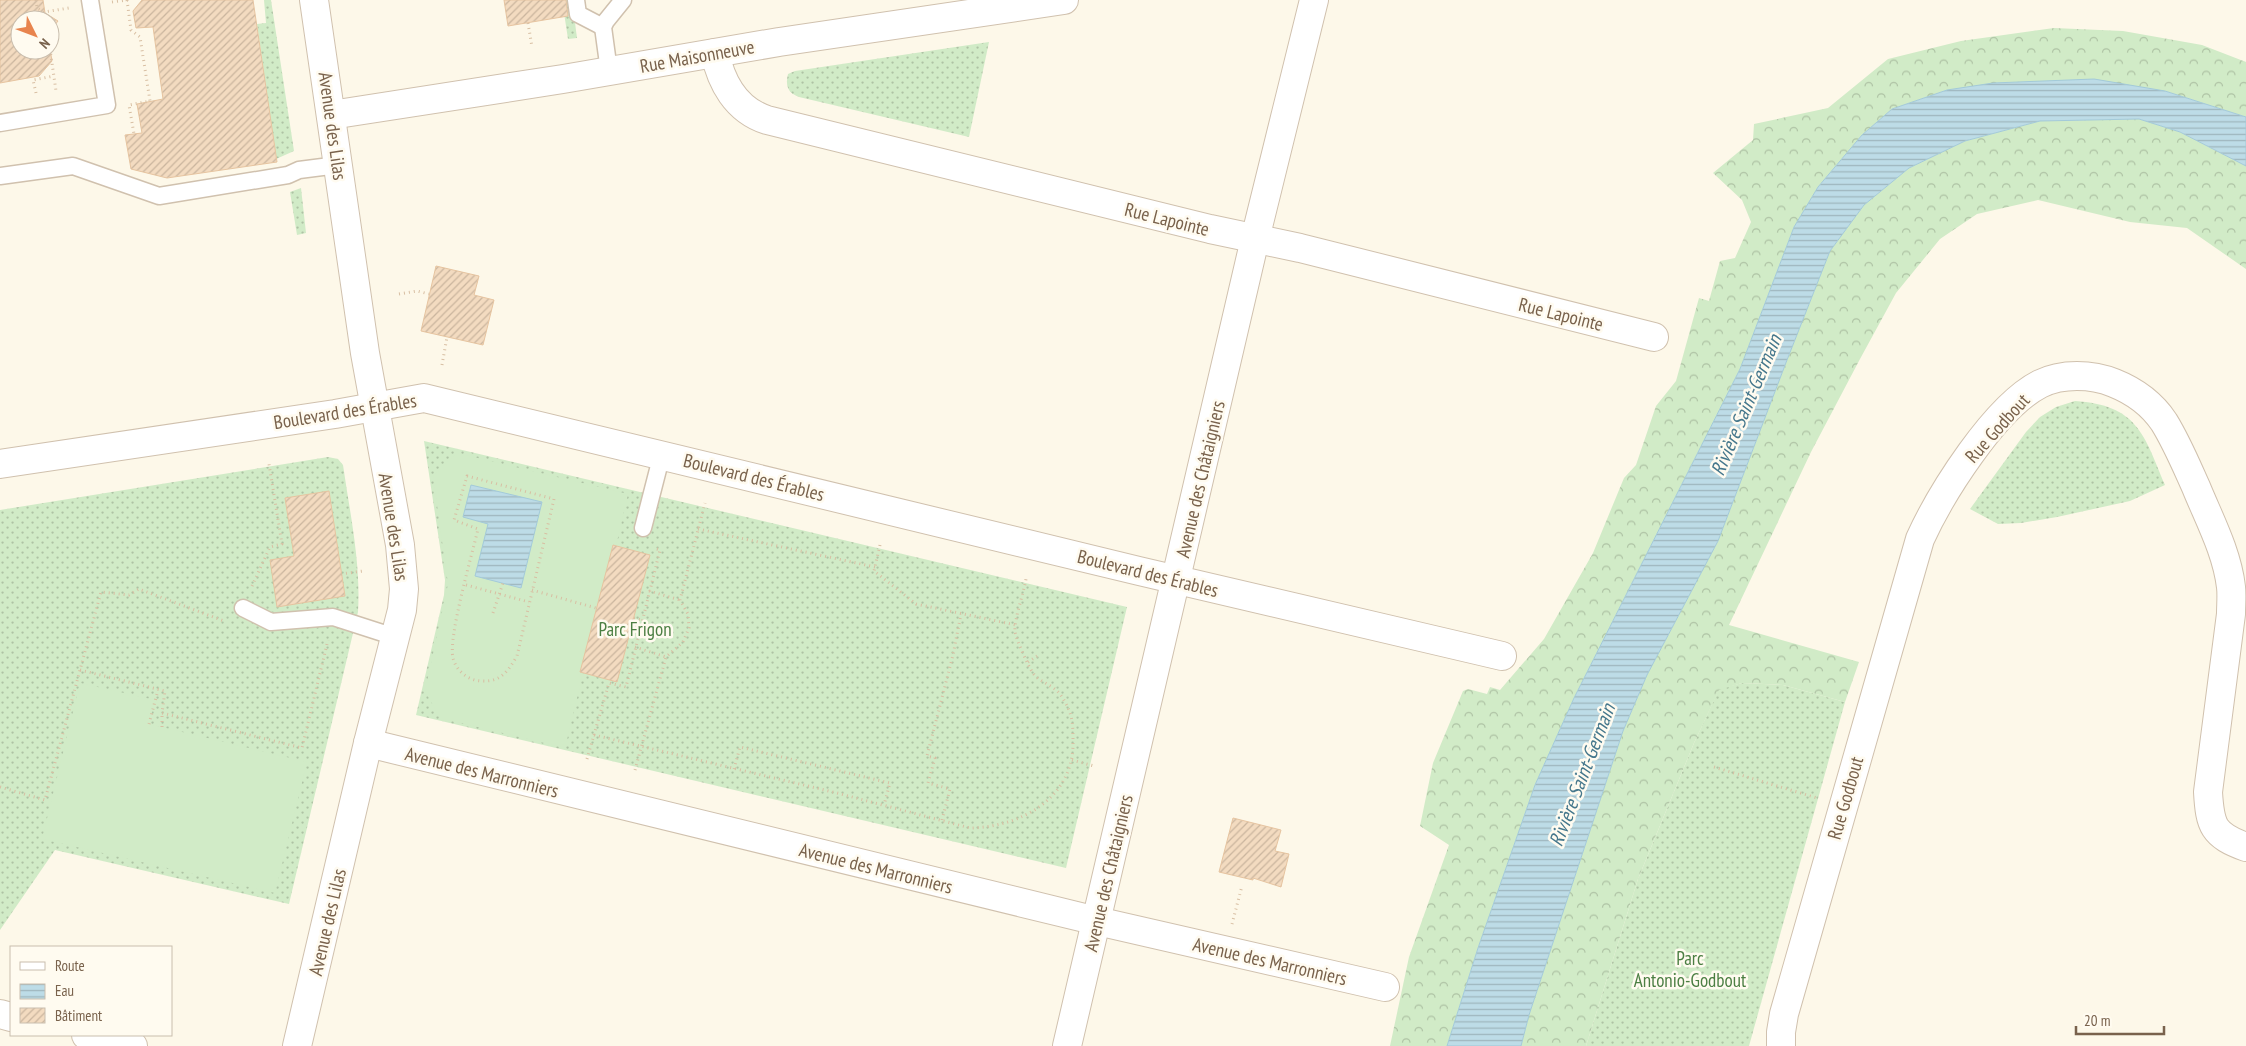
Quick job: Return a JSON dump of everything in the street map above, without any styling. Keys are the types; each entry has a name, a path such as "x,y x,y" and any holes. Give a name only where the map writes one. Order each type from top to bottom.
{"street":[{"name":"Avenue des Lilas","path":"298,1046 368,743 402,610 403,567 374,406 314,0"},
{"name":"Rue Maisonneuve","path":"331,115 716,53 1064,0"},
{"name":"Avenue des Châtaigniers","path":"1067,1046 1255,239 1314,0"},
{"name":"Rue Lapointe","path":"716,53 719,70 725,85 735,99 762,118 1255,239 1300,248 1654,337"},
{"name":"Rue Godbout","path":"1781,1046 1780,1032 1784,1014 1910,568 1932,512 1947,487 1982,440 2021,398 2040,384 2063,377 2087,376 2107,380 2129,389 2147,403 2163,422 2182,454 2226,562 2232,588 2231,614 2208,792 2211,821 2215,829 2225,838 2246,847"},
{"name":"Boulevard des Érables","path":"0,464 424,398 662,454 1176,580 1502,656"},
{"name":"Avenue des Marronniers","path":"368,743 1097,921 1385,987"},
{"path":"90,1036 133,1046"}],"lane":[{"path":"0,123 107,105 90,0"},
{"path":"576,0 578,14 603,27"},
{"path":"609,71 603,27 623,0"},
{"path":"0,176 73,166 159,196 288,175 299,170 338,165"},
{"path":"644,528 662,454"},
{"path":"242,608 272,622 333,617 396,637"}],"path":[{"path":"118,2 128,0 131,30 140,37 150,102 129,105 134,134"},
{"path":"528,22 532,46"},
{"path":"52,60 57,97"},
{"path":"33,80 54,76"},
{"path":"399,294 417,291 429,294"},
{"path":"442,365 447,337"},
{"path":"0,787 45,800 100,592 129,595 139,589 224,621 242,608 270,547 282,544 269,464"},
{"path":"468,476 554,499 532,590 517,656 502,677 494,680 480,681 468,677 460,671 453,659 452,645 478,529 454,520 468,476"},
{"path":"635,770 666,657 683,642 689,628 688,614 680,600 705,504"},
{"path":"698,529 875,567"},
{"path":"880,545 874,571 916,604 1016,625"},
{"path":"587,758 609,683 626,687 660,550"},
{"path":"341,574 363,570"},
{"path":"594,735 884,805 970,828 990,827 1015,820 1041,806 1058,790 1068,773 1074,755 1073,726 1070,712 1059,692 1033,674 1014,632 1026,579"},
{"path":"493,613 503,584"},
{"path":"466,585 529,602"},
{"path":"532,590 596,608"},
{"path":"649,591 680,600"},
{"path":"942,820 950,789 928,783 935,758 928,756 961,614"},
{"path":"162,712 302,748 333,617"},
{"path":"634,618 642,620"},
{"path":"636,647 666,657"},
{"path":"1028,662 1037,656"},
{"path":"80,670 165,691 162,727"},
{"path":"149,724 158,690"},
{"path":"734,769 740,747 759,751 890,783 884,805"},
{"path":"1072,760 1094,766"},
{"path":"1714,767 1843,806"}],"green space":[{"path":"264,0 271,0 294,151 276,159 257,24 266,23"},
{"path":"562,0 572,0 577,38 568,39"},
{"path":"2054,28 2123,31 2202,45 2246,62 2246,117 2165,91 1947,90 1892,109 1862,135 1818,187 1794,227 1740,369 1574,698 1535,785 1478,948 1447,1046 1390,1046 1409,957 1449,845 1420,826 1433,763 1463,691 1468,689 1487,694 1490,687 1500,690 1544,639 1593,553 1624,478 1636,465 1656,406 1676,381 1699,298 1709,301 1720,261 1735,258 1751,222 1742,200 1713,173 1753,140 1754,124 1828,108 1888,59 1961,41"},
{"path":"989,42 969,137 799,97 790,91 787,85 788,74 795,71"},
{"path":"2139,119 2180,132 2246,166 2246,269 2187,228 2130,222 2038,200 1977,214 1940,239 1896,293 1811,452 1729,625 1859,662 1845,702 1783,685 1742,683 1719,690 1694,743 1638,879 1586,1046 1521,1046 1529,1015 1623,731 1647,675 1718,541 1830,251 1864,205 1909,168 1965,141 2040,121"},
{"path":"301,188 306,233 297,235 290,192"},
{"path":"2075,401 2096,404 2112,409 2125,416 2135,425 2151,451 2165,485 2130,501 2021,523 1998,524 1970,509 2026,432 2040,417 2056,407"},
{"name":"Parc Frigon","path":"424,441 1127,607 1066,868 416,715 444,595 445,580"},
{"path":"457,453 628,494 616,546 650,555 617,682 583,673 565,748 440,718 425,691 448,584 433,476"},
{"path":"328,457 338,459 343,465 358,575 358,612 289,904 55,850 0,930 0,510"},
{"path":"80,683 155,700 149,724 307,762 275,893 42,839"},
{"name":"Parc Antonio-Godbout","path":"1742,683 1783,685 1845,702 1749,1046 1586,1046 1638,879 1694,743 1719,689"}],"water":[{"name":"Rivière Saint-Germain","path":"2094,79 2165,91 2246,117 2246,166 2180,132 2139,119 2040,121 1965,141 1909,168 1864,205 1830,251 1718,541 1647,675 1623,731 1529,1015 1521,1046 1447,1046 1478,948 1535,785 1574,698 1740,369 1794,227 1818,187 1862,135 1892,109 1947,90 1993,83"},
{"path":"471,485 542,502 521,588 475,576 488,524 463,517"}],"building":[{"path":"0,0 43,0 45,10 10,10 10,60 52,61 39,76 0,83"},
{"path":"142,0 253,0 277,162 167,178 131,169 125,135 142,133 137,104 163,99 153,27 136,28 133,11"},
{"path":"504,0 566,0 568,16 508,26"},
{"path":"436,266 479,276 474,295 494,300 483,345 421,331"},
{"path":"329,491 345,596 277,607 270,560 294,556 285,498"},
{"path":"613,545 650,555 617,682 580,672"},
{"path":"1233,818 1281,830 1275,851 1289,854 1281,887 1253,878 1253,880 1219,872"}]}
